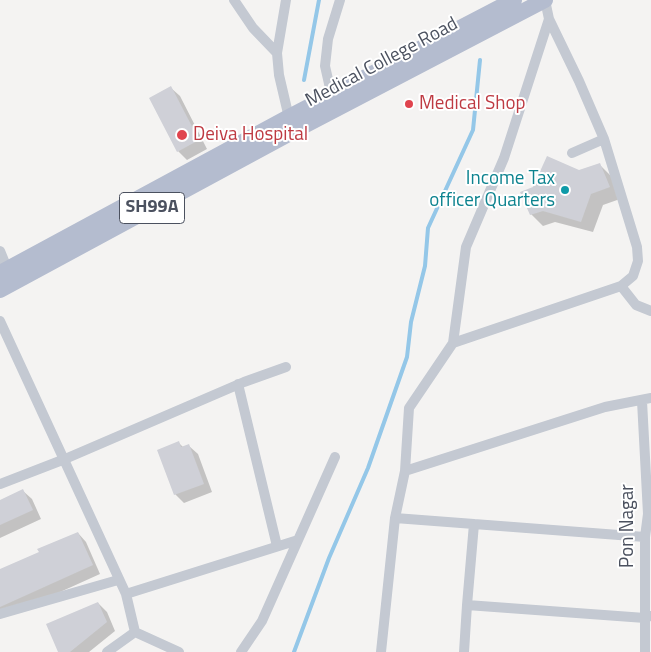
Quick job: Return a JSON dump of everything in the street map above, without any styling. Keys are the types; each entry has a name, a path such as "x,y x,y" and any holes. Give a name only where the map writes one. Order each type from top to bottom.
{"main road":[{"name":"Medical College Road","path":"328,103 545,0"},
{"name":"Medical College Road","path":"5,279 298,121 509,1"}],"street":[{"path":"234,0 253,28 277,53 298,121"},
{"path":"277,53 286,0"},
{"path":"328,103 325,66 328,39 340,0"},
{"path":"453,343 621,286 633,276 638,261 636,247 604,138 549,19 545,0"},
{"path":"381,652 395,518 405,470 409,408 453,343 466,247 504,158 549,19"},
{"path":"572,153 604,138"},
{"path":"0,251 5,279"},
{"path":"621,286 636,306 651,311"},
{"path":"0,321 126,594 135,632"},
{"path":"0,484 65,459 238,384 286,367"},
{"path":"238,384 278,546"},
{"path":"405,470 605,407 646,400"},
{"name":"Pon Nagar","path":"645,652 648,616 644,537 649,514 646,400"},
{"path":"241,652 262,620 335,457"},
{"path":"395,518 644,537"},
{"path":"464,652 474,524"},
{"path":"126,594 298,540"},
{"path":"0,614 118,580"},
{"path":"467,604 648,616"},
{"path":"107,652 135,632"},
{"path":"135,632 179,652"}],"building":[{"path":"171,86 199,140 177,152 149,98"},
{"name":"Income Tax officer Quarters","path":"547,156 579,170 600,163 610,187 591,194 581,222 543,211 530,215 520,192 533,187"},
{"path":"179,441 181,447 189,444 204,484 174,495 157,450"},
{"path":"23,489 33,510 0,525 0,500"},
{"path":"78,532 93,565 0,607 0,569 39,552 37,549"},
{"path":"98,602 107,622 70,652 58,652 46,624"}],"waterway":[{"path":"304,80 319,0"},
{"path":"294,652 329,558 368,468 407,357 411,322 425,266 428,228 473,130 480,60"}],"place":[{"name":"Medical Shop","path":"409,104"},
{"name":"Deiva Hospital","path":"182,135"},
{"name":"Income Tax officer Quarters","path":"565,190"}]}
